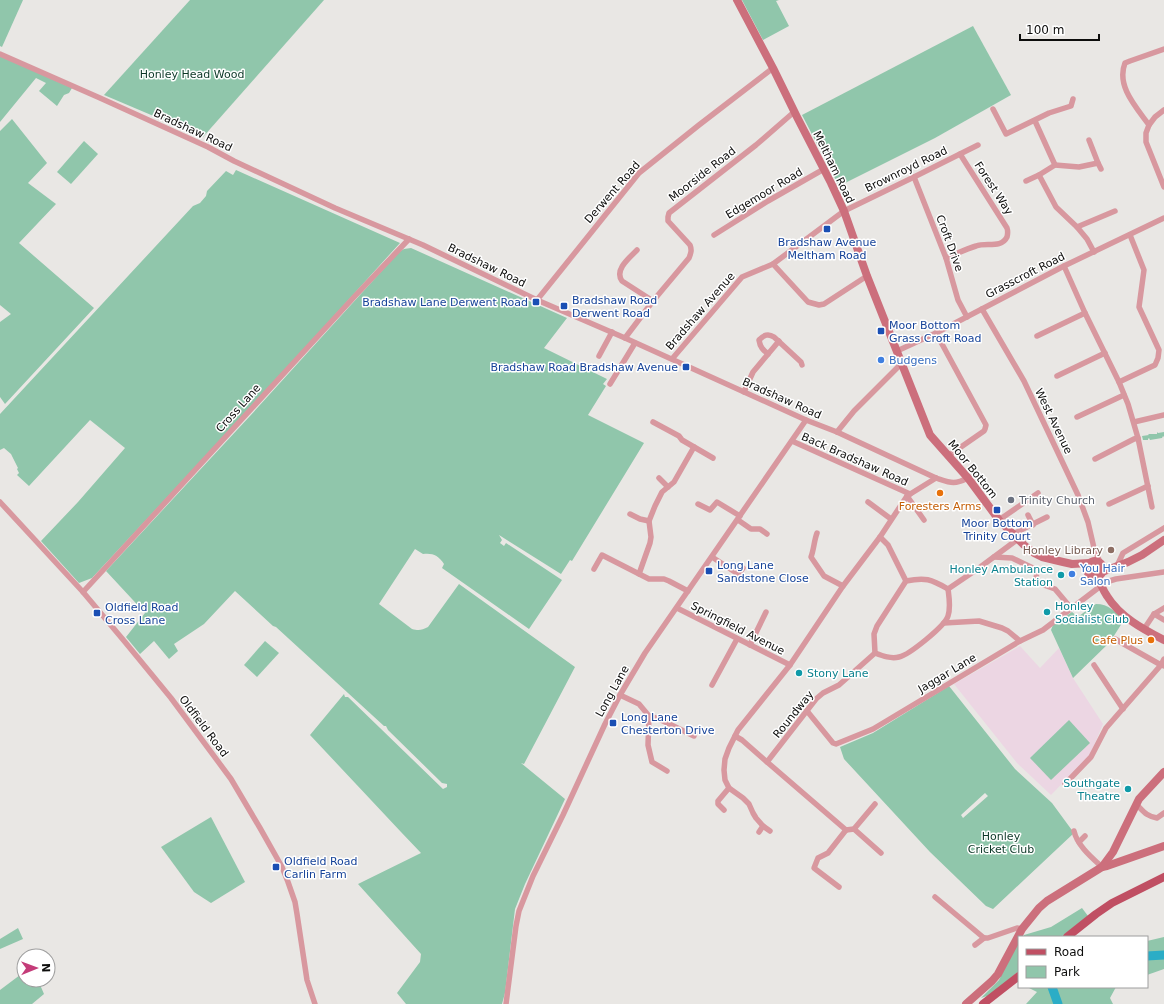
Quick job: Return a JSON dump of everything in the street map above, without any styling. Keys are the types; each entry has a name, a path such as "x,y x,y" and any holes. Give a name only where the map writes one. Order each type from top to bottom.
{"main road":[{"path":"1068,936 1112,903 1164,877"},
{"path":"983,1004 1018,977"}],"street":[{"name":"Meltham Road","path":"737,0 773,68 844,211 896,351"},
{"path":"1149,125 1127,93 1122,70 1126,63 1130,60 1164,49"},
{"name":"Bradshaw Road","path":"0,54 202,144 234,161 335,208 409,239 537,300 635,342 806,420 837,432 936,478 951,483 956,483 968,478"},
{"name":"Derwent Road","path":"537,300 639,173 698,125 773,68"},
{"path":"993,109 1006,134 1049,113 1071,106 1073,99"},
{"name":"Moorside Road","path":"625,338 689,258 691,253 692,249 690,245 668,221 669,213 756,145 794,112"},
{"path":"1163,113 1155,117 1149,125 1146,133 1146,142 1164,187"},
{"path":"1035,121 1056,165"},
{"path":"1090,140 1101,169"},
{"name":"Brownroyd Road","path":"844,211 978,145"},
{"name":"Forest Way","path":"946,258 978,245 1001,244 1008,235 1007,228 960,154"},
{"path":"1026,181 1056,165 1079,166 1098,163"},
{"name":"Edgemoor Road","path":"714,235 768,200 824,169"},
{"path":"1039,175 1056,207 1077,227 1087,239 1094,252"},
{"name":"Croft Drive","path":"914,177 946,258 958,300 967,317"},
{"name":"Bradshaw Avenue","path":"672,359 742,277 773,264 844,211"},
{"path":"1077,227 1115,211"},
{"name":"Grasscroft Road","path":"896,351 936,333 1064,266 1164,218"},
{"path":"1119,382 1155,365 1159,350 1139,307 1144,270 1130,235"},
{"name":"Cross Lane","path":"83,592 350,301 409,239"},
{"path":"637,250 620,270 620,278 622,281 653,302"},
{"path":"773,264 808,302 819,305 824,304 867,276"},
{"path":"1064,266 1119,382 1134,422 1152,507"},
{"name":"West Avenue","path":"982,309 1024,381 1078,495 1088,522 1094,548 1100,562"},
{"path":"1037,336 1085,313"},
{"path":"599,356 612,332"},
{"path":"936,333 986,425 984,431 948,456"},
{"path":"768,354 763,350 759,340 766,335 774,337 801,362 802,365"},
{"path":"610,384 635,342"},
{"path":"744,392 752,372 779,342"},
{"name":"Moor Bottom","path":"896,351 930,435 968,478 999,520 1015,537 1034,553 1042,557 1072,564 1090,563"},
{"path":"1057,376 1105,353"},
{"path":"837,432 854,411 901,364"},
{"path":"1077,417 1124,395"},
{"path":"1134,422 1164,415"},
{"name":"Long Lane","path":"506,1004 519,911 533,876 620,695 645,653 806,420"},
{"path":"653,422 679,436 682,440 713,458"},
{"path":"1094,460 1138,438"},
{"name":"Back Bradshaw Road","path":"792,442 909,495"},
{"path":"639,574 650,543 651,537 649,521 655,506 662,492 674,482 694,447"},
{"path":"659,478 668,487"},
{"path":"770,831 763,826 753,813 749,804 729,788 725,780 725,759 735,736 738,730 790,665 843,586 909,495 936,478"},
{"path":"1110,504 1148,486"},
{"path":"999,520 1038,493"},
{"path":"909,495 924,520"},
{"name":"Oldfield Road","path":"0,502 83,592 139,658 231,779 282,867 295,902 307,980 315,1004"},
{"path":"698,504 710,510 717,502 751,529 760,529 767,534"},
{"path":"868,502 892,519"},
{"path":"630,514 640,519 649,521"},
{"path":"1028,515 1033,525"},
{"path":"1012,558 1010,552 1011,545 1015,537 1047,517"},
{"path":"1117,566 1123,553 1164,528"},
{"path":"817,533 810,557 824,576 843,586"},
{"path":"880,536 888,545 906,581"},
{"path":"1117,566 1096,561 1090,563 1087,568 1089,574 1093,576 1100,574 1142,555 1164,540"},
{"path":"948,588 1011,545"},
{"name":"West Avenue","path":"1090,563 1094,548"},
{"path":"594,569 602,556 649,579 664,579 688,591"},
{"path":"712,557 738,574"},
{"path":"994,557 1012,558 1037,570 1036,580 1041,584 1055,589 1071,608"},
{"path":"1100,562 1103,567 1100,574 1101,585 1116,609 1144,629 1164,640"},
{"name":"Moor Bottom","path":"1072,564 1089,574"},
{"path":"735,580 743,568"},
{"name":"Jaggar Lane","path":"807,711 833,743 836,744 873,729 1020,641 1043,630 1106,582 1126,577 1164,572"},
{"path":"919,578 929,579 948,588 950,606 948,617 932,634 901,657 886,657 875,653 874,634 877,626 906,581 919,578"},
{"name":"Springfield Avenue","path":"677,608 790,665"},
{"path":"1144,629 1154,614 1164,608"},
{"path":"750,645 766,612"},
{"path":"1154,614 1164,620"},
{"path":"944,623 979,622 1002,628 1020,641"},
{"path":"712,685 737,639"},
{"path":"1115,639 1162,665"},
{"name":"Roundway","path":"767,762 816,699 823,693 839,685 875,653"},
{"path":"1064,784 1091,756 1106,728 1162,665 1164,659"},
{"path":"1094,665 1123,709"},
{"path":"620,695 638,704 649,716 659,719 694,736"},
{"path":"649,716 648,745 652,762 667,771"},
{"path":"735,736 742,740 846,830 854,830 881,853"},
{"path":"1102,867 1113,852 1136,804 1164,772"},
{"path":"724,810 717,807 718,801 729,788"},
{"path":"854,830 875,804"},
{"path":"1136,804 1150,816 1157,818 1164,813"},
{"path":"759,832 763,826"},
{"path":"839,887 814,868 818,858 828,853 846,830"},
{"path":"1074,831 1076,838 1088,854 1102,867"},
{"path":"1079,842 1085,836"},
{"path":"1018,936 1039,908 1047,901 1102,867 1164,846"},
{"path":"935,897 984,938"},
{"path":"975,945 984,938 1017,928 1022,929"},
{"path":"966,1004 998,974 1018,936"}],"shaded area":[{"path":"1020,646 1040,668 1059,648 1073,678 1103,724 1090,755 1051,795 1017,763 954,684"}],"green space":[{"path":"0,0 23,0 2,47 0,46"},
{"name":"Honley Head Wood","path":"190,0 324,0 203,137 104,95"},
{"path":"742,0 779,0 776,1 789,26 763,40"},
{"path":"973,26 1011,95 935,138 839,186 802,115"},
{"path":"0,56 72,88 69,93 64,95 57,106 39,91 46,83 36,78 0,122"},
{"path":"12,119 47,163 28,183 56,204 19,243 94,308 5,404 0,397 0,322 11,314 0,305 0,131"},
{"path":"84,141 98,154 71,184 57,172"},
{"path":"236,170 400,243 253,405 92,578 79,583 41,541 78,502 125,448 90,420 29,486 17,475 19,473 18,468 11,454 4,448 0,450 0,414 193,206 200,203 206,196 207,191 226,171 233,175"},
{"path":"411,248 567,318 544,348 607,379 603,384 606,386 588,415 644,443 572,561 570,560 561,574 499,535 502,540 500,543 504,546 506,543 562,580 529,629 442,568 444,564 440,558 432,554 423,554 415,549 379,604 412,629 422,629 428,627 459,584 575,667 524,764 521,763 565,799 525,884 515,909 505,993 502,1004 406,1004 397,993 420,962 421,954 358,884 421,853 310,735 344,694 345,697 348,697 443,789 447,787 447,784 442,783 388,730 386,726 384,726 235,591 204,624 174,644 178,651 169,659 154,641 140,654 126,637 145,613 106,571 250,416 399,252 404,249"},
{"path":"1157,432 1164,432 1164,437 1143,440 1142,436 1157,434"},
{"path":"1096,604 1101,604 1108,607 1124,620 1110,642 1073,678 1051,630 1053,625 1072,612 1078,617"},
{"path":"265,641 279,653 257,677 244,665"},
{"name":"Honley Cricket Club","path":"949,686 1015,769 1052,803 1074,833 993,909 986,906 930,852 844,759 840,747 873,733","holes":["985,793 988,796 963,818 961,815"]},
{"path":"1069,720 1090,743 1051,780 1030,758"},
{"path":"211,817 245,882 211,903 194,892 161,847"},
{"path":"1082,908 1088,916 1062,936 1024,936 1051,927"},
{"path":"18,928 23,939 0,949 0,939"},
{"path":"1164,937 1164,969 1148,975 1148,941"},
{"path":"1018,944 1018,972 990,995 981,998 999,980"},
{"path":"16,978 16,988 41,988 44,994 32,1004 0,1004 0,990"},
{"path":"1029,988 1115,988 1110,998 1113,1004 1026,1004 1037,992"}],"waterway":[{"path":"1148,956 1164,955"},
{"path":"1052,988 1058,1004"}],"place":[{"name":"Bradshaw Avenue Meltham Road","path":"827,229"},
{"name":"Bradshaw Lane Derwent Road","path":"536,302"},
{"name":"Bradshaw Road Derwent Road","path":"564,306"},
{"name":"Moor Bottom Grass Croft Road","path":"881,331"},
{"name":"Budgens","path":"881,360"},
{"name":"Bradshaw Road Bradshaw Avenue","path":"686,367"},
{"name":"Foresters Arms","path":"940,493"},
{"name":"Trinity Church","path":"1011,500"},
{"name":"Moor Bottom Trinity Court","path":"997,510"},
{"name":"Honley Library","path":"1111,550"},
{"name":"Long Lane Sandstone Close","path":"709,571"},
{"name":"You Hair Salon","path":"1072,574"},
{"name":"Honley Ambulance Station","path":"1061,575"},
{"name":"Honley Socialist Club","path":"1047,612"},
{"name":"Oldfield Road Cross Lane","path":"97,613"},
{"name":"Cafe Plus","path":"1151,640"},
{"name":"Stony Lane","path":"799,673"},
{"name":"Long Lane Chesterton Drive","path":"613,723"},
{"name":"Southgate Theatre","path":"1128,789"},
{"name":"Oldfield Road Carlin Farm","path":"276,867"}]}
